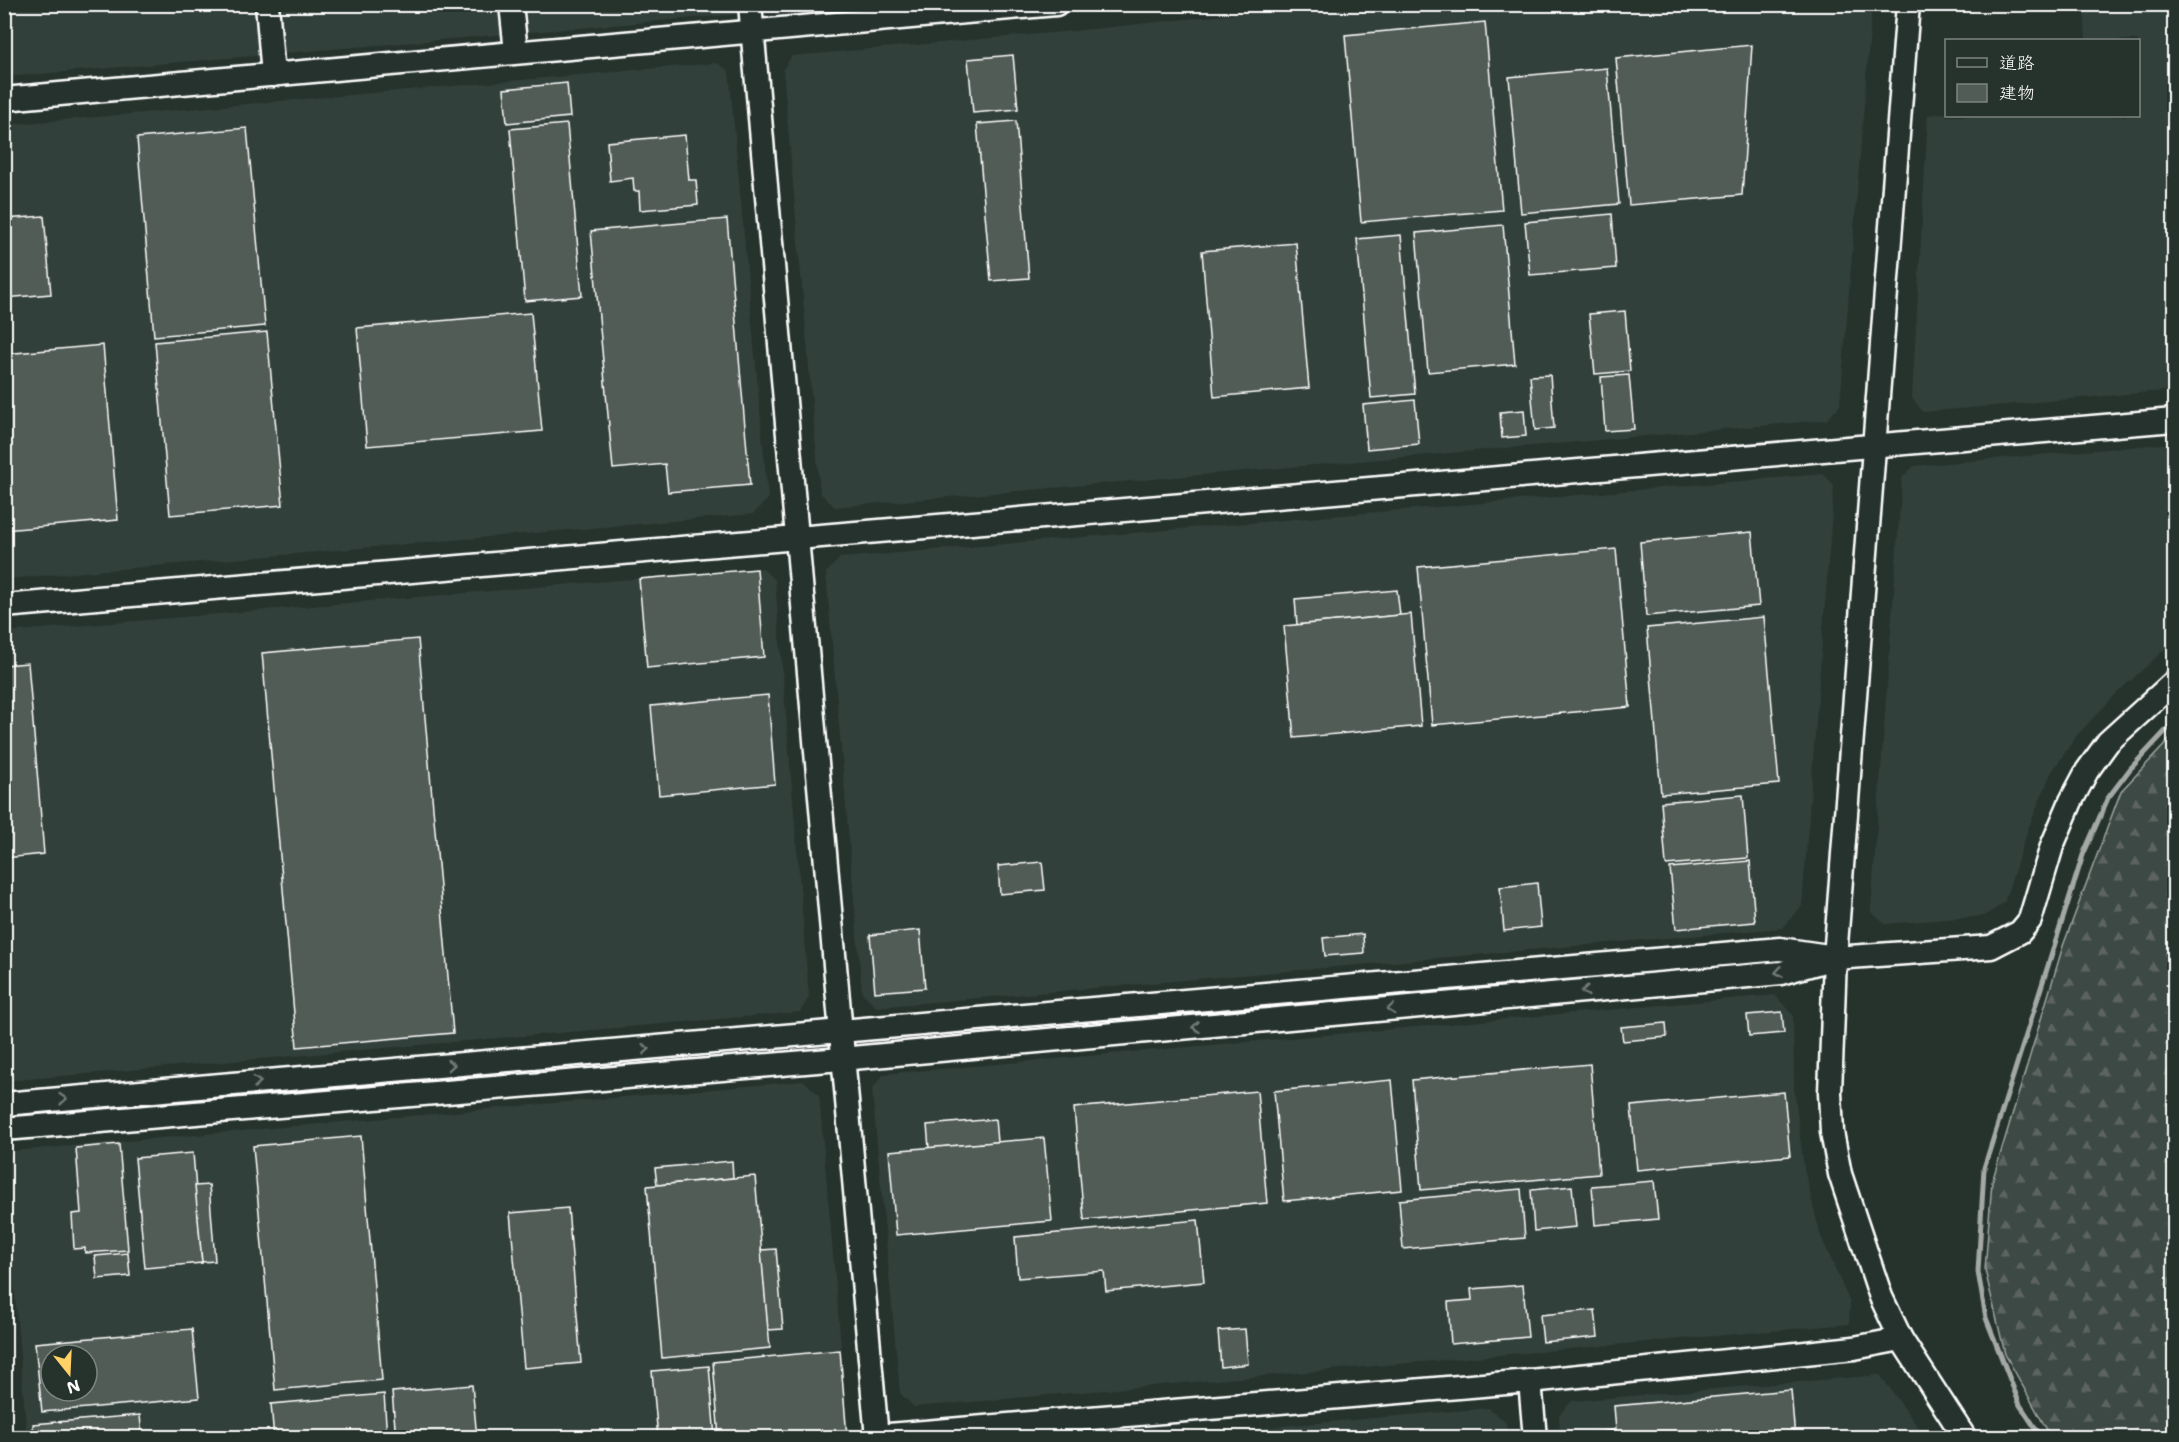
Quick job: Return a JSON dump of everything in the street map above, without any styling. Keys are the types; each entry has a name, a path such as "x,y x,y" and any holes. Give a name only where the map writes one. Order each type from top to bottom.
{"street":[{"path":"267,4 273,75"},
{"path":"511,4 516,52"},
{"path":"750,4 799,537 841,1059 877,1437 1530,1381 1854,1348 1901,1339"},
{"path":"1908,4 1835,958 1830,1093 1834,1142 1840,1174 1864,1253 1881,1297 1901,1339 1965,1437"},
{"path":"4,99 1054,5"},
{"path":"4,606 1873,448 2175,420"},
{"path":"4,1129 841,1059 1781,973 1835,958 1991,947 2020,932 2030,920 2052,846 2071,801 2087,771 2108,741 2175,682"},
{"path":"4,1104 1780,949 1835,958"},
{"path":"1530,1381 1535,1437"}],"shaded area":[{"path":"5,5 846,5 5,77"},
{"path":"1317,5 1872,5 1840,405 1826,420 835,507 820,493 783,69 792,56 1074,31"},
{"path":"2084,5 2174,5 2174,390 1923,412 1912,398 1928,115 1945,113 1945,117 2140,117 2140,39 2086,39"},
{"path":"717,63 729,71 768,499 753,514 5,579 5,125"},
{"path":"2174,443 2174,641 2117,693 2078,734 2051,773 2028,829 2004,903 1984,916 1885,924 1871,912 1871,909 1902,478 1914,466"},
{"path":"1823,474 1834,485 1802,906 1782,928 876,1007 862,992 826,573 840,558"},
{"path":"762,568 775,580 809,997 800,1012 5,1081 5,632"},
{"path":"1775,995 1793,1015 1794,1087 1804,1169 1820,1234 1850,1303 1849,1324 914,1407 900,1393 872,1089 884,1074"},
{"path":"804,1081 819,1095 849,1437 27,1437 4,1161 14,1151"},
{"path":"1880,1375 1925,1437 1560,1437 1559,1415 1572,1401"},
{"path":"1489,1408 1506,1423 1507,1437 1159,1437"}],"green space":[{"path":"2174,735 2174,1437 2051,1437 2005,1354 1985,1270 1992,1182 2063,946 2121,791"}],"building":[{"path":"1485,22 1502,210 1361,222 1345,35"},
{"path":"1752,45 1742,195 1629,205 1616,58"},
{"path":"1013,55 1018,109 973,113 968,59"},
{"path":"1607,68 1619,204 1521,213 1509,77"},
{"path":"567,83 570,117 507,123 504,89"},
{"path":"1016,121 1029,278 991,281 977,124"},
{"path":"567,124 582,296 525,301 510,129"},
{"path":"247,128 265,326 154,336 137,138"},
{"path":"685,135 689,180 696,180 698,205 640,210 639,191 634,191 633,178 610,181 607,142"},
{"path":"1612,214 1616,268 1530,275 1525,222"},
{"path":"44,216 51,294 4,298 4,219"},
{"path":"727,219 750,485 668,492 665,464 613,469 591,231"},
{"path":"1503,225 1515,364 1428,372 1416,233"},
{"path":"1401,235 1415,394 1371,398 1357,239"},
{"path":"1296,243 1309,388 1214,397 1202,251"},
{"path":"1625,311 1630,371 1595,374 1589,314"},
{"path":"531,313 542,431 367,446 357,328"},
{"path":"267,332 283,505 170,515 155,342"},
{"path":"103,345 118,520 4,530 4,354"},
{"path":"1550,375 1554,428 1535,430 1530,376"},
{"path":"1629,375 1634,429 1605,431 1601,377"},
{"path":"1415,400 1419,444 1367,449 1363,405"},
{"path":"1524,410 1526,436 1502,438 1500,412"},
{"path":"1752,532 1759,606 1646,616 1640,542"},
{"path":"1616,549 1630,707 1432,725 1418,567"},
{"path":"757,569 764,657 647,668 639,579"},
{"path":"1397,590 1400,615 1297,625 1295,599"},
{"path":"1411,614 1421,726 1294,738 1284,626"},
{"path":"1764,617 1779,784 1661,794 1647,628"},
{"path":"418,639 453,1033 297,1047 262,653"},
{"path":"28,663 44,854 5,858 4,665"},
{"path":"768,695 775,784 659,795 651,706"},
{"path":"1743,795 1748,858 1666,865 1661,802"},
{"path":"1750,861 1755,922 1676,929 1670,868"},
{"path":"1042,862 1045,890 1000,894 998,866"},
{"path":"1537,883 1541,927 1504,931 1500,887"},
{"path":"920,930 925,988 875,992 870,935"},
{"path":"1363,934 1364,953 1325,956 1323,938"},
{"path":"1782,1012 1784,1033 1749,1036 1747,1015"},
{"path":"1666,1023 1667,1037 1623,1041 1621,1027"},
{"path":"1590,1064 1599,1174 1421,1190 1412,1080"},
{"path":"1392,1080 1402,1190 1284,1201 1274,1091"},
{"path":"1257,1091 1267,1203 1084,1220 1074,1108"},
{"path":"1784,1092 1790,1156 1637,1170 1631,1106"},
{"path":"995,1119 997,1142 929,1148 927,1125"},
{"path":"361,1136 382,1380 275,1390 253,1146"},
{"path":"1044,1138 1052,1221 896,1235 889,1151"},
{"path":"119,1144 128,1250 85,1253 85,1248 74,1249 72,1214 81,1213 76,1148"},
{"path":"193,1153 202,1263 145,1268 135,1158"},
{"path":"732,1161 733,1178 657,1185 655,1168"},
{"path":"755,1176 770,1348 662,1358 647,1186"},
{"path":"1654,1181 1658,1219 1595,1225 1592,1186"},
{"path":"209,1185 215,1261 202,1262 195,1186"},
{"path":"1572,1186 1576,1227 1534,1231 1531,1190"},
{"path":"1521,1189 1525,1238 1403,1249 1399,1200"},
{"path":"568,1208 581,1363 524,1368 510,1213"},
{"path":"1198,1220 1204,1282 1106,1291 1104,1271 1018,1278 1015,1237"},
{"path":"776,1249 783,1329 768,1330 761,1250"},
{"path":"128,1253 130,1276 97,1279 95,1256"},
{"path":"1523,1285 1528,1337 1451,1344 1448,1302 1472,1300 1471,1289"},
{"path":"1595,1310 1598,1337 1543,1342 1540,1315"},
{"path":"192,1329 199,1398 42,1412 41,1403 99,1403 99,1343 39,1343 39,1382 35,1343"},
{"path":"1245,1329 1248,1364 1221,1367 1218,1331"},
{"path":"840,1350 847,1438 719,1438 713,1362"},
{"path":"709,1366 715,1438 658,1438 652,1371"},
{"path":"472,1385 477,1438 396,1438 392,1392"},
{"path":"1791,1390 1795,1438 1585,1438 1584,1434 1616,1430 1614,1406"},
{"path":"384,1394 387,1438 274,1438 271,1404"},
{"path":"140,1415 142,1438 34,1438 33,1424"}],"waterway":[{"path":"2042,1438 2020,1405 1986,1318 1978,1272 1984,1168 2083,855 2108,798 2130,769 2174,722"}]}
